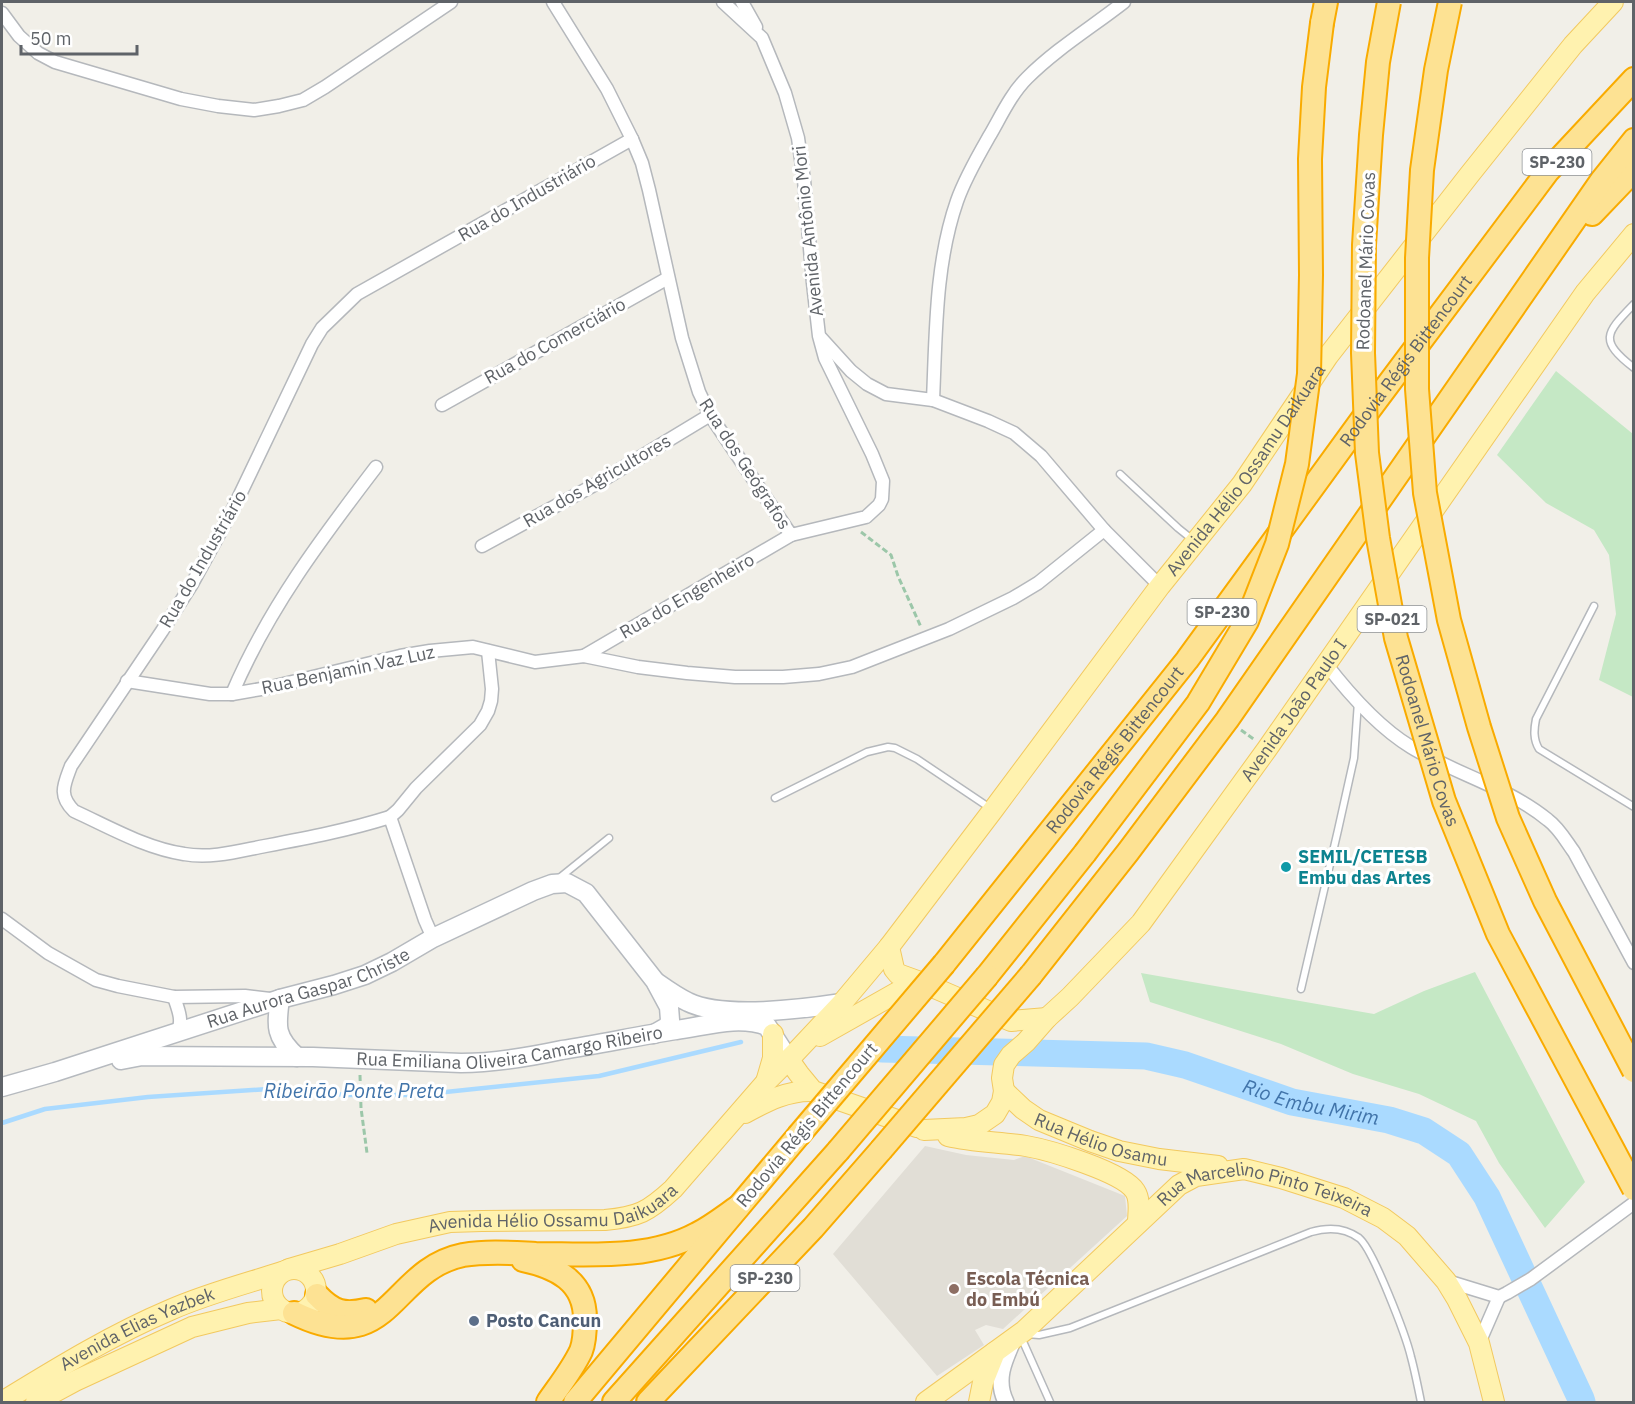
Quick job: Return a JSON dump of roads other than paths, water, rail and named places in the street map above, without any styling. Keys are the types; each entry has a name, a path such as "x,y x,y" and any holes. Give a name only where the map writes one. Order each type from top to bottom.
{"highway":[{"name":"Rodoanel Mário Covas","path":"1389,2 1378,62 1371,135 1364,245 1363,353 1367,453 1378,538 1396,638 1444,801 1498,934 1634,1189"},
{"name":"SP-021","path":"1450,2 1436,70 1422,170 1417,258 1417,389 1425,493 1449,620 1479,727 1508,818 1545,901 1634,1071"},
{"path":"614,1402 838,1151 987,976 1085,853 1198,702 1247,621 1277,544 1297,464 1310,374 1310,159 1314,87 1324,12"},
{"name":"Rodovia Régis Bittencourt","path":"575,1402 944,964 1187,660 1366,414 1548,171 1634,79"},
{"name":"SP-230","path":"648,1402 813,1227 881,1150 1031,975 1128,852 1227,720 1602,180 1634,140"},
{"path":"1538,273 1634,170"},
{"path":"287,1311 328,1326 346,1327 365,1324 378,1317 419,1278 447,1260 464,1255 492,1253 604,1255 649,1250 671,1245 697,1234 738,1207"},
{"path":"492,1253 538,1264 560,1273 572,1282 581,1295 585,1310 582,1349 548,1402"},
{"path":"316,1290 325,1304 343,1312 354,1313 368,1310 398,1298"}],"main road":[{"name":"Avenida Hélio Ossamu Daikuara","path":"286,1270 396,1234 450,1222 625,1218 641,1214 657,1204 673,1189 766,1082 842,1003 889,947 1160,586 1242,484 1328,356 1573,45 1613,2"},
{"name":"Avenida João Paulo I","path":"924,1130 966,1128 979,1125 995,1113 1002,1102 1004,1091 1002,1078 1005,1065 1011,1055 1070,998 1141,923 1267,748 1578,303 1634,234"},
{"path":"552,884 567,884 586,893 655,981 669,1007 670,1014 668,1026 654,1034"},
{"name":"Rua Aurora Gaspar Christe","path":"55,1072 280,999 334,986 365,975 433,938 552,884"},
{"path":"889,947 896,972 1011,1021 1047,1018"},
{"path":"655,981 688,1002 711,1009 763,1010 842,1003 924,983"},
{"path":"792,1056 827,1032 903,988"},
{"path":"280,999 277,1028 285,1047 297,1057"},
{"name":"Rua Emiliana Oliveira Camargo Ribeiro","path":"55,1072 142,1056 297,1057 485,1063 654,1034 747,1021 767,1026 773,1034"},
{"path":"1011,1021 1023,1044"},
{"path":"773,1034 792,1056 799,1074 813,1091 924,1130"},
{"path":"766,1082 773,1058 773,1034"},
{"path":"2,1087 55,1072"},
{"name":"Avenida Hélio Ossamu Daikuara","path":"735,1118 767,1101 790,1093 801,1090 813,1091"},
{"name":"Rua Hélio Osamu","path":"1004,1091 1039,1120 1119,1151 1159,1159 1244,1170"},
{"name":"Rua Hélio Osamu","path":"924,1130 964,1140 1014,1144 1040,1149 1117,1176 1136,1192 1138,1223"},
{"name":"Rua Marcelino Pinto Teixeira","path":"926,1402 1017,1337 1179,1185 1196,1176 1244,1170 1281,1178 1344,1198 1383,1218 1407,1236 1446,1281 1457,1299 1479,1342 1494,1402"},
{"path":"316,1290 340,1254"},
{"path":"286,1270 303,1270 314,1279 316,1290 315,1301 306,1310 287,1311 275,1304 272,1290 273,1283 286,1270"},
{"name":"Avenida Elias Yazbek","path":"2,1402 122,1332 200,1298 286,1270"},
{"name":"Avenida Elias Yazbek","path":"36,1402 75,1381 192,1327 248,1313 287,1311"},
{"path":"979,1402 983,1382 995,1352"}],"street":[{"path":"2,13 19,36 38,53 55,62 182,99 254,110 303,100 451,2"},
{"name":"Rua dos Geógrafos","path":"553,2 607,89 642,163 682,338 699,392 710,416 791,535 866,517 879,505 883,492 883,481 872,454 825,358 819,336"},
{"name":"Avenida Antônio Mori","path":"723,2 762,38 785,93 798,138 819,336 851,372 886,394 933,400 1014,433 1041,456 1104,530 1160,586"},
{"path":"742,2 762,38"},
{"path":"933,400 941,276 947,234 958,199 977,158 1009,101 1025,80 1045,60 1124,2"},
{"name":"Rua do Industriário","path":"390,817 289,842 220,855 200,856 151,846 74,811 66,803 63,794 71,766 162,631 235,506 312,344 322,328 357,294 632,139"},
{"name":"Rua do Comerciário","path":"442,405 668,278"},
{"name":"Rua dos Agricultores","path":"482,546 596,484 710,416"},
{"path":"232,694 267,621 299,571 376,467"},
{"name":"Rua Benjamin Vaz Luz","path":"127,681 210,694 232,694 267,688 410,654 472,647 535,662 584,656 638,667 735,677 819,674 852,667 949,629 1013,598 1038,583 1104,530"},
{"name":"Rua do Engenheiro","path":"584,656 791,535"},
{"path":"433,938 390,817 480,725 491,701 488,651"},
{"path":"1326,664 1358,701 1388,730 1411,747 1527,804 1550,821 1574,852 1634,963"},
{"path":"2,919 48,953 96,980 118,987 174,998 245,996 280,999"},
{"path":"174,998 181,1017 178,1031"},
{"path":"1479,1342 1503,1295 1531,1279 1634,1203"},
{"path":"1446,1281 1503,1295"},
{"path":"1006,1402 1000,1374 1017,1337"}],"lane":[{"path":"1634,304 1614,325 1610,336 1611,345 1618,356 1634,368"},
{"path":"1120,474 1196,542"},
{"path":"1594,606 1536,719 1534,738 1539,748 1634,807"},
{"path":"1301,989 1354,758 1358,701"},
{"path":"775,798 867,752 888,747 896,748 917,759 993,810"},
{"path":"552,884 609,838"},
{"path":"1050,1402 1017,1337 1070,1328 1322,1228 1345,1231 1359,1238 1367,1246 1411,1354 1421,1402"}],"waterway":[{"name":"Ribeirão Ponte Preta","path":"2,1123 45,1109 148,1097 268,1089 348,1095 417,1095 599,1076 741,1042"},
{"name":"Rio Embu Mirim","path":"882,1049 1146,1056 1185,1065 1292,1102 1389,1120 1424,1131 1459,1154 1487,1197 1582,1402"}],"place":[{"name":"SEMIL/CETESB Embu das Artes","path":"1286,867"},
{"name":"Escola Técnica do Embú","path":"954,1289"},
{"name":"Posto Cancun","path":"474,1321"}]}
